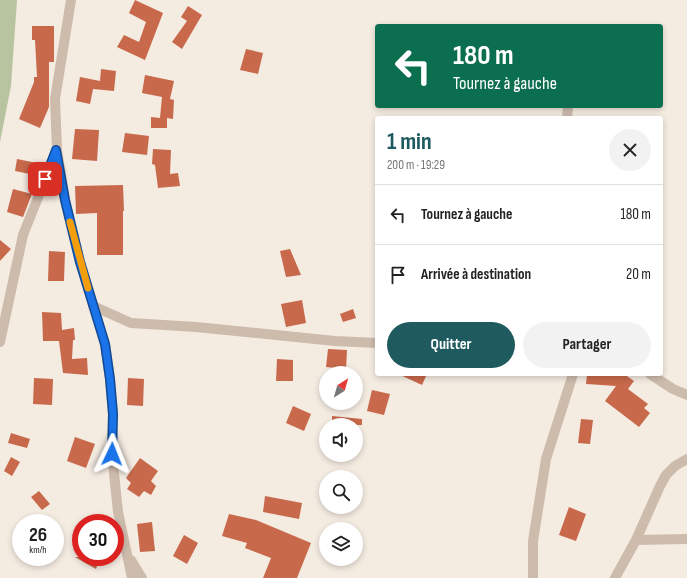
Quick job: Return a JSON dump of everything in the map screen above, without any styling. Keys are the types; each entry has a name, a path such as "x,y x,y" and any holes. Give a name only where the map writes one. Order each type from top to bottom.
{"street":[{"path":"71,0 55,99 56,150 65,200 93,306 105,344 113,414 112,454 118,512 132,578"},
{"path":"0,342 23,235 56,150"},
{"path":"93,306 132,323 196,327 335,341 375,343"},
{"path":"533,578 533,541 543,473 568,376"},
{"path":"653,376 672,389 687,395"},
{"path":"615,578 636,540 666,475 675,466 687,459"},
{"path":"636,540 687,539"},
{"path":"127,553 142,578"}],"green space":[{"path":"0,0 17,0 11,86 0,142"}],"building":[{"path":"135,0 163,13 145,60 117,47 124,35 139,42 146,22 129,13"},
{"path":"188,6 202,15 182,49 172,42 187,21 181,17"},
{"path":"32,26 54,26 54,62 49,62 49,107 40,128 19,119 34,82 34,77 37,77 35,40 32,40"},
{"path":"246,49 263,53 258,74 240,70"},
{"path":"101,69 116,71 114,91 93,89 90,104 76,101 80,77 100,81"},
{"path":"145,75 174,81 170,99 174,100 173,119 167,118 167,128 151,128 151,117 160,118 162,97 142,93"},
{"path":"75,129 99,130 97,161 72,159"},
{"path":"125,133 149,136 147,155 122,152"},
{"path":"153,149 171,150 170,174 178,173 180,186 158,188 155,165 152,164"},
{"path":"17,159 37,163 35,175 15,171"},
{"path":"123,185 123,255 97,255 97,213 76,214 75,186"},
{"path":"13,189 32,194 23,217 7,212"},
{"path":"0,240 11,249 0,261"},
{"path":"290,249 301,275 286,277 280,251"},
{"path":"49,251 65,252 64,281 48,281"},
{"path":"302,300 306,323 286,327 281,304"},
{"path":"353,309 356,318 343,322 340,314"},
{"path":"42,312 61,313 62,330 74,328 75,340 73,340 72,359 87,358 88,375 63,373 59,341 43,341"},
{"path":"328,349 347,350 346,366 326,366"},
{"path":"277,359 293,360 293,381 276,381"},
{"path":"402,376 426,376 422,385"},
{"path":"587,376 627,376 634,381 628,389 648,404 644,408 650,413 639,427 605,401 616,386 586,384"},
{"path":"34,378 53,379 52,405 33,404"},
{"path":"128,378 144,379 143,406 127,405"},
{"path":"372,390 390,394 384,415 367,411"},
{"path":"293,406 311,414 304,431 286,423"},
{"path":"332,416 352,418 332,418"},
{"path":"581,419 593,420 590,444 578,443"},
{"path":"11,433 30,439 27,448 8,443"},
{"path":"75,437 95,444 86,468 67,461"},
{"path":"11,457 20,462 12,476 4,471"},
{"path":"140,458 158,471 151,481 156,486 151,495 144,491 139,497 127,489 131,483 126,478"},
{"path":"39,491 50,504 42,510 31,497"},
{"path":"265,496 302,503 299,519 263,512"},
{"path":"569,507 586,514 576,541 559,535"},
{"path":"229,514 256,520 311,543 297,578 263,578 271,558 245,548 247,543 222,536"},
{"path":"152,522 155,551 140,552 137,524"},
{"path":"184,535 198,543 187,564 173,556"}],"slow traffic":[{"path":"70,222 88,288"}],"route":[{"path":"45,179 56,150 65,200 80,262 105,344 113,414 112,454"}]}
